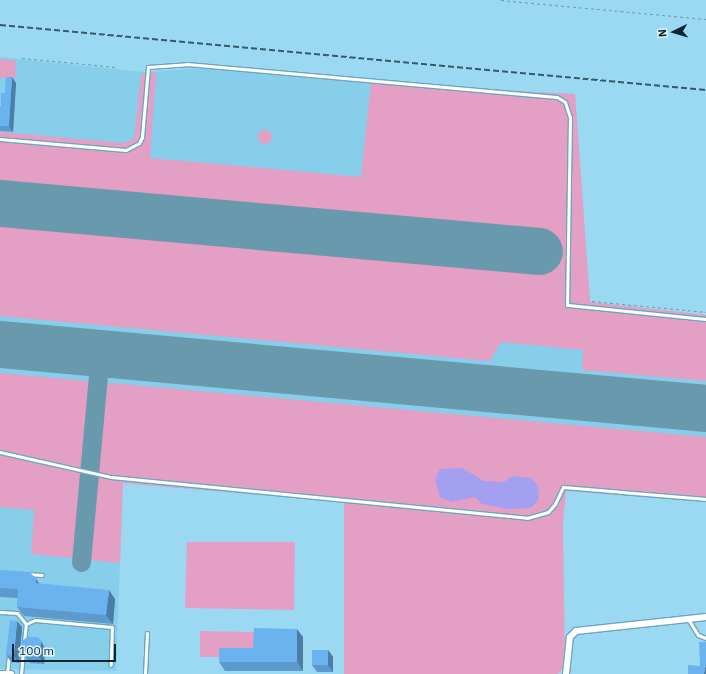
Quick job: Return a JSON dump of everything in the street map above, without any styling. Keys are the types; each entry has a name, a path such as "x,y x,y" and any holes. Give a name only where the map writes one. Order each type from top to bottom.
{"street":[{"path":"566,674 570,637 576,631 706,618"},
{"path":"0,674 10,674"}],"lane":[{"path":"0,139 126,150 139,143 142,137 148,67 187,64 557,98 564,102 570,117 567,305 706,318"},
{"path":"0,452 111,477 527,518 548,512 555,504 563,487 706,499"},
{"path":"21,573 42,575"},
{"path":"0,612 17,613 26,624 21,674"},
{"path":"688,619 698,635 706,638"},
{"path":"26,624 35,620 112,627 111,666"},
{"path":"145,674 147,633"},
{"path":"7,674 9,651"}],"path":[{"path":"501,0 706,19"},
{"path":"22,58 117,67"},
{"path":"592,301 706,312"}],"shaded area":[{"path":"0,57 145,72 203,68 371,83 575,94 590,302 706,315 706,502 566,491 563,522 123,483 116,671 0,669"},
{"path":"0,59 16,61 15,79 0,78"},
{"path":"156,72 150,158 361,177 371,83 575,94 590,302 706,315 706,381 582,370 583,350 501,342 490,361 0,316 0,132 124,143 134,139 141,75"},
{"path":"265,130 270,132 272,137 270,142 265,144 260,142 258,137 260,132"},
{"path":"0,373 706,437 706,502 566,491 563,522 565,666 558,674 344,674 344,502 123,483 120,563 31,554 34,510 0,507"},
{"path":"462,468 484,481 504,482 513,476 531,478 538,486 539,499 531,508 508,509 482,504 475,497 452,502 440,497 435,479 440,469"},
{"path":"187,542 295,542 294,610 185,608"},
{"path":"200,631 260,632 260,657 200,657"}],"building":[{"path":"6,77 12,77 9,126 0,126 1,93 5,93"},
{"path":"0,570 30,572 36,579 36,583 109,590 106,615 17,607 18,589 0,588"},
{"path":"10,620 17,621 14,656 6,655"},
{"path":"254,628 297,629 297,662 219,662 219,648 253,648"},
{"path":"27,637 38,637 41,641 39,657 25,656 21,652 22,641"},
{"path":"699,642 706,642 706,666 704,674 688,674 688,665 700,666"},
{"path":"312,650 328,650 328,665 312,665"}],"taxiway":[{"path":"81,562 100,353"}],"runway":[{"path":"0,203 539,251"},
{"path":"0,344 706,408"}],"railway":[{"path":"0,25 706,90"}]}
